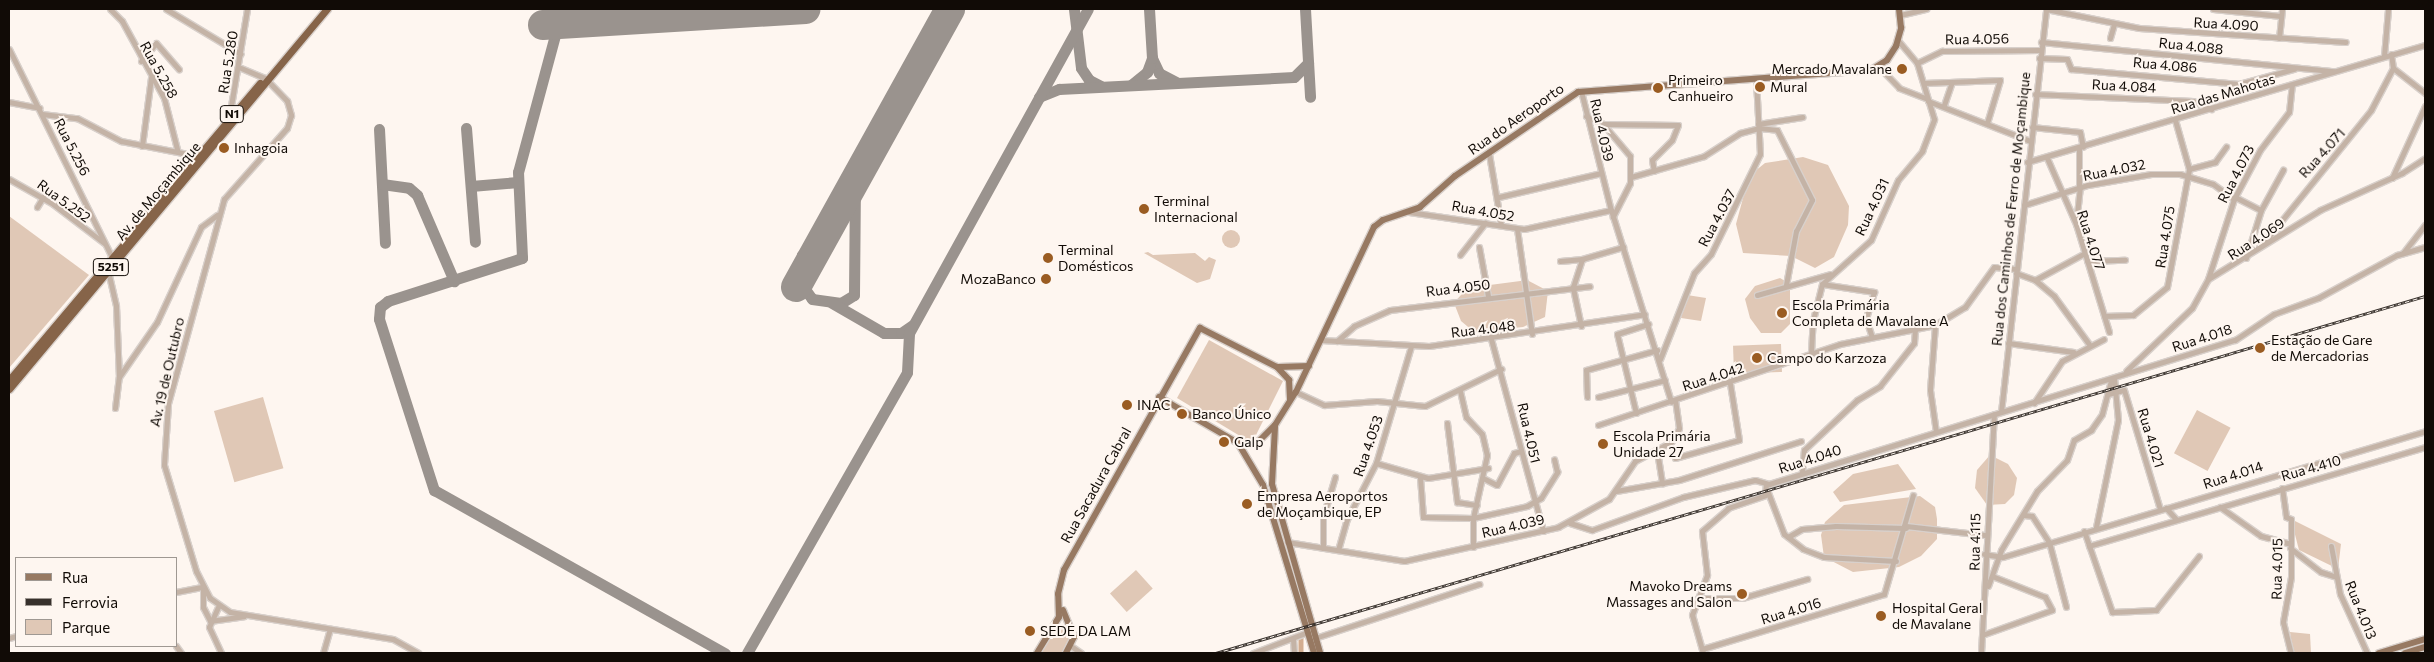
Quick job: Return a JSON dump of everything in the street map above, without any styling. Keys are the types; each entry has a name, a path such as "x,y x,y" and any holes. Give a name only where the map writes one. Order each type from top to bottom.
{"highway":[{"name":"Av. de Moçambique","path":"9,389 323,9"},
{"name":"Av. de Moçambique","path":"9,380 165,191 328,9"}],"main road":[{"path":"1879,66 1898,40 1899,12"},
{"name":"Rua do Aeroporto","path":"1238,443 1256,444 1275,425 1296,392 1374,227 1409,212 1559,102 1581,92 1756,79 1879,66"},
{"path":"1290,401 1289,380 1277,367 1200,328 1160,397 1238,443 1263,485 1314,653"},
{"path":"1277,367 1309,366"},
{"name":"Rua Sacadura Cabral","path":"1037,653 1055,629 1058,620 1058,587 1160,397"},
{"path":"1275,425 1270,472 1287,542 1320,653"},
{"path":"1058,587 1070,629 1071,646 1066,653"},
{"path":"1055,629 1070,629"},
{"path":"2379,653 2425,638"},
{"path":"2405,653 2425,647"}],"street":[{"name":"Rua 5.258","path":"110,9 122,21 141,61 165,101 177,149 188,157 147,212"},
{"path":"166,9 241,54"},
{"name":"Rua 5.280","path":"229,118 241,68 247,9"},
{"path":"1899,12 1926,9"},
{"name":"Rua 4.090","path":"2046,9 2114,24 2346,42"},
{"name":"Rua dos Caminhos de Ferro de Moçambique","path":"2001,412 2027,162 2046,9"},
{"path":"2213,9 2281,16"},
{"path":"2279,38 2282,9"},
{"path":"2384,56 2388,9"},
{"path":"2110,38 2114,24"},
{"name":"Rua 4.031","path":"1811,353 1813,320 1822,284 1831,274 1867,246 1898,180 1922,151 1934,119 1917,63 1898,40"},
{"name":"Rua 4.088","path":"2041,42 2338,72"},
{"path":"141,61 156,44 179,69"},
{"name":"Rua das Mahotas","path":"2027,162 2047,158 2425,45"},
{"name":"Rua 5.256","path":"9,48 112,257"},
{"name":"Rua 4.056","path":"1917,63 1942,51 2040,50"},
{"path":"2391,54 2393,68 2425,93"},
{"name":"Rua 4.086","path":"2039,58 2067,59 2071,69 2239,84 2294,69"},
{"path":"1879,66 1899,88 1987,123 2012,138 2030,141"},
{"path":"241,68 266,80"},
{"name":"Rua 4.071","path":"2261,248 2310,182 2355,134 2393,68"},
{"path":"142,146 151,78"},
{"name":"Rua 4.037","path":"1660,360 1694,273 1711,254 1751,179 1761,149 1756,79"},
{"name":"Av. 19 de Outubro","path":"218,607 202,588 164,465 164,436 217,215 236,181 290,122 287,101 266,80"},
{"path":"1924,83 2001,81 1987,123"},
{"path":"1944,105 1952,82"},
{"name":"Rua 4.073","path":"2208,280 2235,198 2260,150 2289,112 2292,85"},
{"name":"Rua 4.039","path":"1287,542 1404,561 1543,531 1570,523 1616,492 1635,461 1657,450 1679,430 1673,402 1657,350 1610,210 1581,92"},
{"name":"Rua 4.084","path":"2035,94 2193,101 2211,109"},
{"path":"9,102 39,108"},
{"path":"2392,178 2425,106"},
{"path":"42,114 76,118 121,141 142,146 177,149"},
{"path":"1586,116 1604,124 1678,125 1672,140 1652,160 1654,171"},
{"path":"1631,177 1704,156 1724,140 1758,126 1802,117"},
{"name":"Rua 4.075","path":"2104,316 2133,315 2165,291 2189,169 2175,120"},
{"path":"1604,124 1620,149 1630,155 1631,177 1614,218"},
{"path":"1758,126 1777,130 1785,140 1803,188 1811,195 1812,205 1796,231 1786,285"},
{"path":"2032,126 2080,132 2080,188 2076,224"},
{"path":"2189,169 2215,162 2226,147"},
{"path":"1490,154 1501,225"},
{"name":"Rua 4.077","path":"2047,158 2076,224 2109,332"},
{"name":"Rua 4.069","path":"2208,280 2246,259 2326,206 2392,178 2425,158"},
{"path":"2246,259 2261,210 2283,170"},
{"path":"1498,197 1601,172"},
{"name":"Rua 4.032","path":"2024,205 2080,188 2140,174 2188,176 2218,185 2235,198 2261,210"},
{"name":"Rua 5.252","path":"9,179 43,197 104,244"},
{"path":"37,207 43,197"},
{"name":"Rua 4.052","path":"1409,212 1517,229 1610,210"},
{"path":"119,377 157,322 202,227 217,215"},
{"path":"1460,255 1485,223"},
{"path":"2403,253 2425,225"},
{"path":"1517,229 1524,292 1532,334"},
{"path":"1479,247 1488,296"},
{"path":"1560,261 1583,259 1623,247"},
{"name":"Rua 4.018","path":"2001,412 2112,379 2126,371 2235,340 2274,314 2318,298 2403,253 2425,247"},
{"path":"2036,280 2085,253"},
{"path":"1581,326 1573,287 1583,259"},
{"path":"2087,261 2125,260"},
{"name":"Rua 4.042","path":"1598,425 1730,384 1811,353 1872,337 1934,324 1965,307 1994,267 2016,271"},
{"path":"108,271 112,286 119,377 115,408"},
{"path":"2016,271 2036,280 2054,296 2090,344"},
{"path":"1757,295 1786,285 1831,274"},
{"path":"2126,371 2192,308 2208,280"},
{"path":"99,282 112,286"},
{"path":"1822,284 1874,292 1866,319 1872,337"},
{"name":"Rua 4.050","path":"1337,341 1354,326 1390,310 1488,296 1590,286"},
{"name":"Rua 4.048","path":"1321,340 1411,346 1532,334 1645,314"},
{"path":"1636,413 1617,333 1648,324"},
{"path":"1934,324 1930,390 1936,432"},
{"path":"1802,472 1804,450 1856,400 1880,386 1914,343 1915,329"},
{"name":"Rua 4.051","path":"1491,339 1501,369 1543,531"},
{"path":"2034,403 2058,365 2074,352 2104,339"},
{"path":"2008,344 2074,352"},
{"name":"Rua 4.053","path":"1338,550 1347,519 1376,463 1411,346"},
{"path":"1587,397 1586,370 1657,350"},
{"path":"1296,392 1324,405 1394,403 1434,405 1501,369"},
{"path":"2096,527 2115,440 2116,391 2112,379"},
{"path":"1988,586 1999,556 2041,487 2067,460 2074,440 2096,424 2112,379"},
{"path":"1598,397 1665,380"},
{"path":"1675,458 1739,440 1730,384"},
{"path":"1460,390 1466,418 1482,435 1488,468 1474,518 1473,547"},
{"name":"Rua 4.021","path":"2116,391 2124,390 2163,509"},
{"path":"2108,394 2116,391"},
{"name":"Rua 4.040","path":"1570,523 1592,530 1683,497 1750,481 1766,484 2001,412"},
{"name":"Rua 4.115","path":"1981,653 1988,586 1984,535 1994,463 1992,431 1994,414"},
{"path":"1448,423 1458,504 1477,505"},
{"name":"Rua 4.014","path":"1999,556 2425,431"},
{"path":"1616,492 1662,484 1801,441"},
{"name":"Rua 4.410","path":"2089,546 2425,447"},
{"path":"1657,450 1662,484"},
{"path":"1485,480 1498,484 1514,453 1521,451"},
{"path":"1420,477 1423,517 1474,518 1534,502 1556,474 1554,458"},
{"path":"1376,463 1420,477 1455,474 1488,468"},
{"path":"1323,548 1322,517 1336,477"},
{"path":"1766,484 1788,538 1819,556 1896,562 1913,495"},
{"path":"1702,651 1692,615 1707,575 1702,531 1728,508 1765,494 1766,484"},
{"name":"Rua 4.015","path":"2282,488 2286,517 2291,518 2290,584 2282,622 2291,653"},
{"path":"2220,507 2261,536 2290,546 2316,569 2336,577"},
{"path":"2163,509 2176,519"},
{"path":"2024,515 2032,516 2049,542 2066,607"},
{"path":"1788,538 1802,530 1836,526 1906,527 1984,535"},
{"path":"2084,531 2113,613 2156,610 2199,556"},
{"name":"Rua 4.013","path":"2331,546 2336,577 2367,653"},
{"path":"1984,554 1999,556"},
{"name":"Rua 4.016","path":"1702,651 1885,593 1896,562"},
{"path":"1982,635 2005,623 2052,611 2045,597 1992,576"},
{"path":"1698,598 1742,598 1807,579"},
{"path":"1316,638 1479,584"},
{"path":"178,592 202,588 203,607 210,621"},
{"path":"221,653 209,632 210,621 218,607 245,616 393,639 418,653"},
{"path":"210,621 245,616"},
{"path":"322,653 330,629"},
{"path":"1253,653 1308,632"},
{"path":"1293,639 1294,653"},
{"path":"1071,646 1081,653"}],"green space":[{"path":"1803,157 1828,165 1849,206 1848,225 1834,257 1815,268 1791,256 1743,253 1736,224 1749,176 1765,163"},
{"path":"9,216 89,275 9,368"},
{"path":"1231,230 1237,233 1240,239 1237,245 1231,248 1225,245 1222,239 1225,233"},
{"path":"1148,252 1153,255 1195,253 1205,261 1209,257 1216,260 1210,279 1197,283 1144,253"},
{"path":"1780,278 1790,284 1790,324 1781,333 1761,333 1750,318 1745,299 1755,286"},
{"path":"1527,280 1548,291 1545,317 1523,327 1474,332 1461,321 1454,303 1467,288"},
{"path":"1687,295 1706,298 1701,321 1681,318"},
{"path":"1209,340 1283,381 1254,439 1245,439 1177,398"},
{"name":"Campo do Karzoza","path":"1781,344 1782,372 1734,374 1733,346"},
{"path":"263,397 283,468 234,482 214,411"},
{"path":"2197,410 2231,428 2208,471 2174,453"},
{"path":"1990,455 2008,464 2017,478 2014,495 2005,504 1987,505 1975,488 1977,470"},
{"path":"1898,464 1916,489 1840,502 1833,492 1853,474"},
{"path":"1920,496 1935,507 1937,519 1937,539 1921,556 1899,567 1853,572 1824,557 1821,535 1825,522 1844,505"},
{"path":"2291,519 2341,544 2338,569 2299,550"},
{"path":"1136,570 1153,589 1127,612 1110,593"},
{"path":"1063,629 1071,635 1063,653 1040,653 1053,634"},
{"path":"2290,632 2310,634 2311,653 2293,653"}],"waterway":[{"path":"1301,635 1301,653"}],"taxiway":[{"path":"689,9 690,16"},
{"path":"1074,9 1081,68 1089,80 1101,86"},
{"path":"747,653 907,372 909,333 1088,9"},
{"path":"1131,85 1147,72 1152,58 1149,9"},
{"path":"1305,9 1310,97"},
{"path":"558,24 518,172 522,258 388,301 380,307 379,319 434,490 725,653"},
{"path":"1152,58 1159,73 1176,82"},
{"path":"1039,97 1059,89 1294,77 1308,63"},
{"path":"466,128 475,242"},
{"path":"379,129 385,243"},
{"path":"822,240 802,255 799,281 812,299 841,303 854,295 855,180"},
{"path":"471,186 518,182"},
{"path":"382,184 409,188 417,195 454,281"},
{"path":"832,303 884,333 901,333 913,325"}],"runway":[{"path":"543,25 806,9"},
{"path":"796,287 950,9"}],"railway":[{"path":"1216,653 2425,296"}],"place":[{"name":"Mercado Mavalane","path":"1902,69"},
{"name":"Mural","path":"1760,87"},
{"name":"Primeiro Canhueiro","path":"1658,88"},
{"name":"Inhagoia","path":"224,148"},
{"name":"Terminal Internacional","path":"1144,209"},
{"name":"Terminal Domésticos","path":"1048,258"},
{"name":"MozaBanco","path":"1046,279"},
{"name":"Escola Primária Completa de Mavalane A","path":"1782,313"},
{"name":"Estação de Gare de Mercadorias","path":"2260,348"},
{"name":"Campo do Karzoza","path":"1757,358"},
{"name":"INAC","path":"1127,405"},
{"name":"Banco Único","path":"1182,414"},
{"name":"Galp","path":"1224,442"},
{"name":"Escola Primária Unidade 27","path":"1603,444"},
{"name":"Empresa Aeroportos de Moçambique, EP","path":"1247,504"},
{"name":"Mavoko Dreams Massages and Salon","path":"1742,594"},
{"name":"Hospital Geral de Mavalane","path":"1881,616"},
{"name":"SEDE DA LAM","path":"1030,631"}]}
